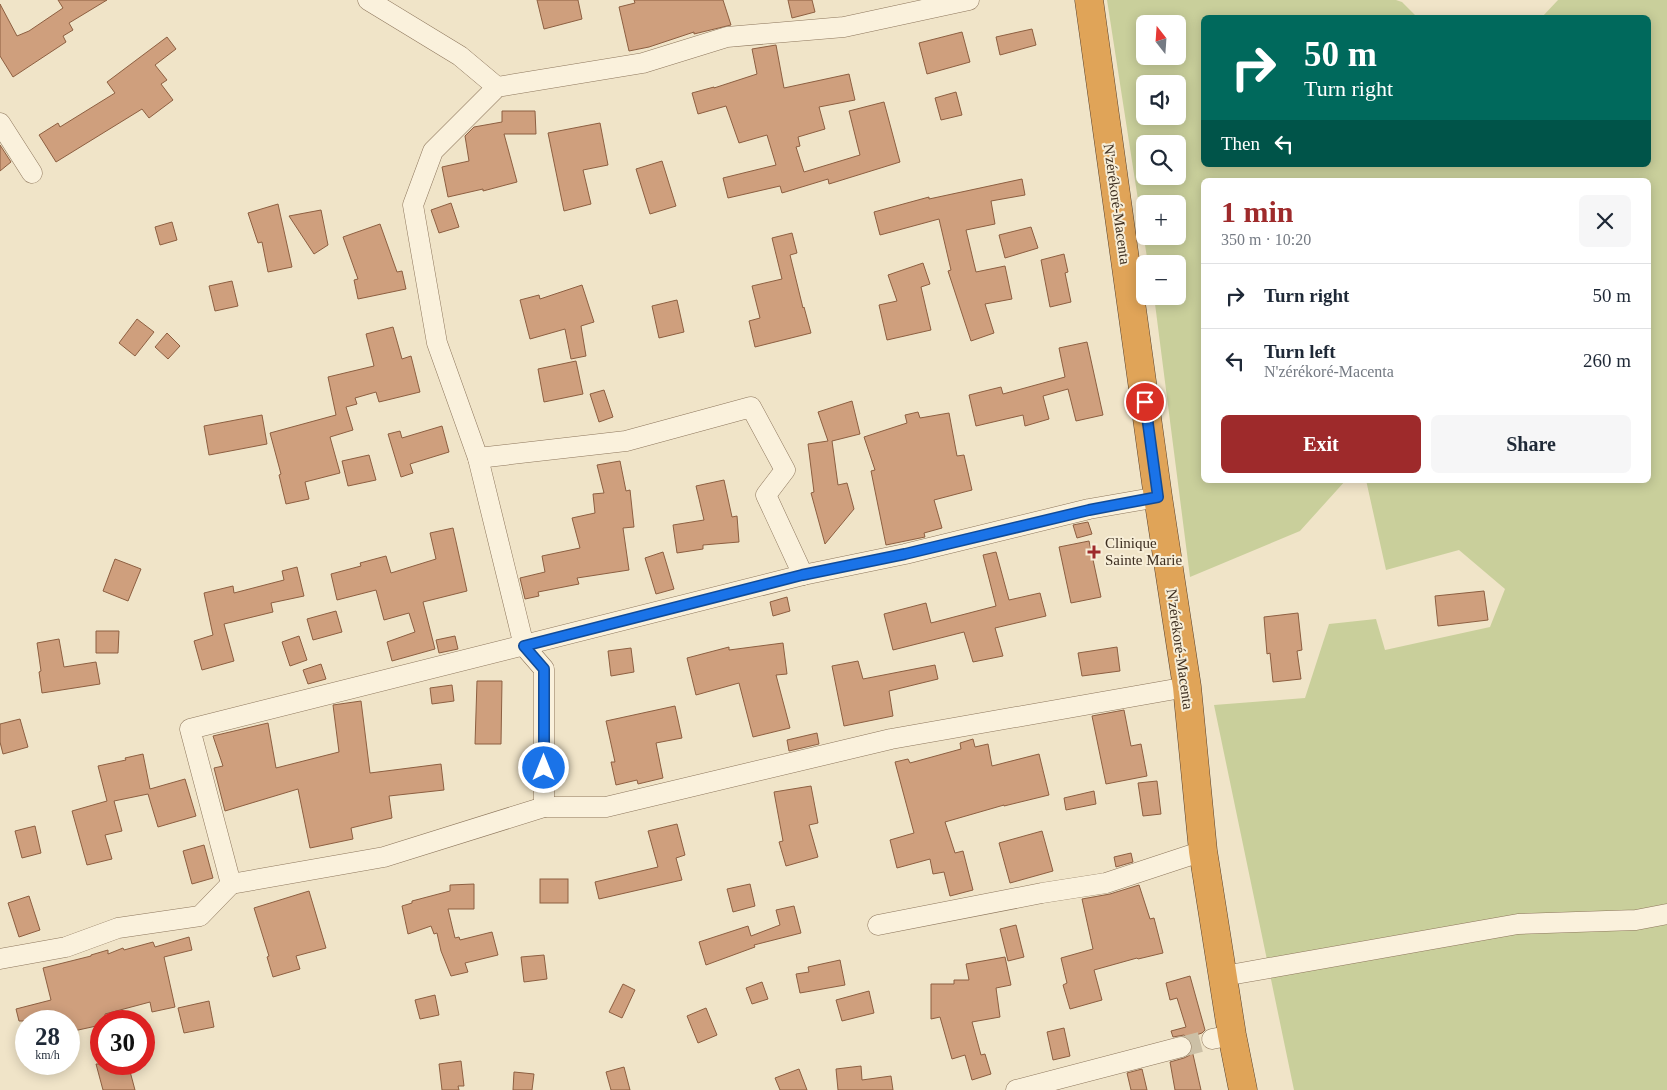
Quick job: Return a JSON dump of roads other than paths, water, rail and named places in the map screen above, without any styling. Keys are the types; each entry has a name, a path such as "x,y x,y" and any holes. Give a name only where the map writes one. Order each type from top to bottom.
{"highway":[{"name":"N'zérékoré-Macenta","path":"1089,0 1158,497 1187,687 1203,851 1224,976 1222,1037 1243,1090"}],"street":[{"path":"368,0 460,56 497,87"},
{"path":"544,807 544,669 524,646 478,458 437,343 413,205 433,151 497,87 643,63 727,37 844,27 969,0"},
{"path":"0,123 32,173"},
{"path":"478,458 626,441 751,407 785,470 766,495 802,575"},
{"path":"231,884 190,729 802,575 905,554 1089,510 1158,497"},
{"path":"0,959 66,947 118,928 200,916 231,884 384,857 544,807 606,807 891,739 1187,687"},
{"path":"878,925 1106,882 1203,851"},
{"path":"1224,976 1518,924 1636,920 1667,914"},
{"path":"1016,1090 1181,1047"}],"tunnel":[{"path":"1181,1047 1212,1039"}],"place":[{"name":"Clinique Sainte Marie","path":"1094,552"}]}
